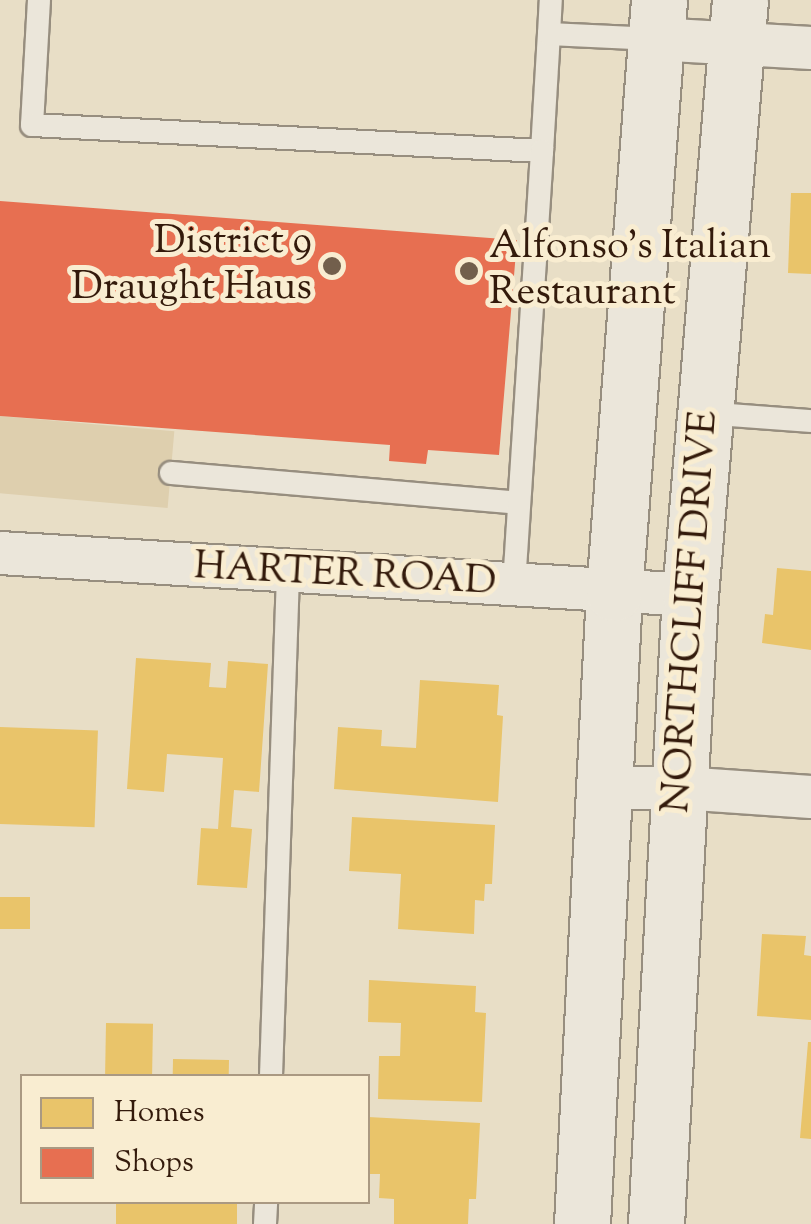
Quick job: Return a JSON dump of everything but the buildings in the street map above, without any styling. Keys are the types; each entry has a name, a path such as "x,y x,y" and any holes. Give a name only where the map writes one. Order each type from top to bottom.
{"street":[{"path":"657,19 738,21 811,48"},
{"name":"NORTHCLIFF DRIVE","path":"582,1224 614,592 657,19"},
{"name":"NORTHCLIFF DRIVE","path":"656,1224 690,595 738,21"},
{"name":"HARTER ROAD","path":"0,554 690,595"},
{"path":"604,788 681,788 811,798"}],"lane":[{"path":"40,0 32,125 542,151"},
{"path":"514,585 551,0"},
{"path":"549,34 657,19"},
{"path":"704,412 811,421"},
{"path":"171,473 519,503"},
{"path":"270,1074 288,574"}],"shaded area":[{"path":"0,416 174,431 168,508 0,493"}],"place":[{"name":"District 9 Draught Haus","path":"332,266"},
{"name":"Alfonso's Italian Restaurant","path":"469,271"}]}
